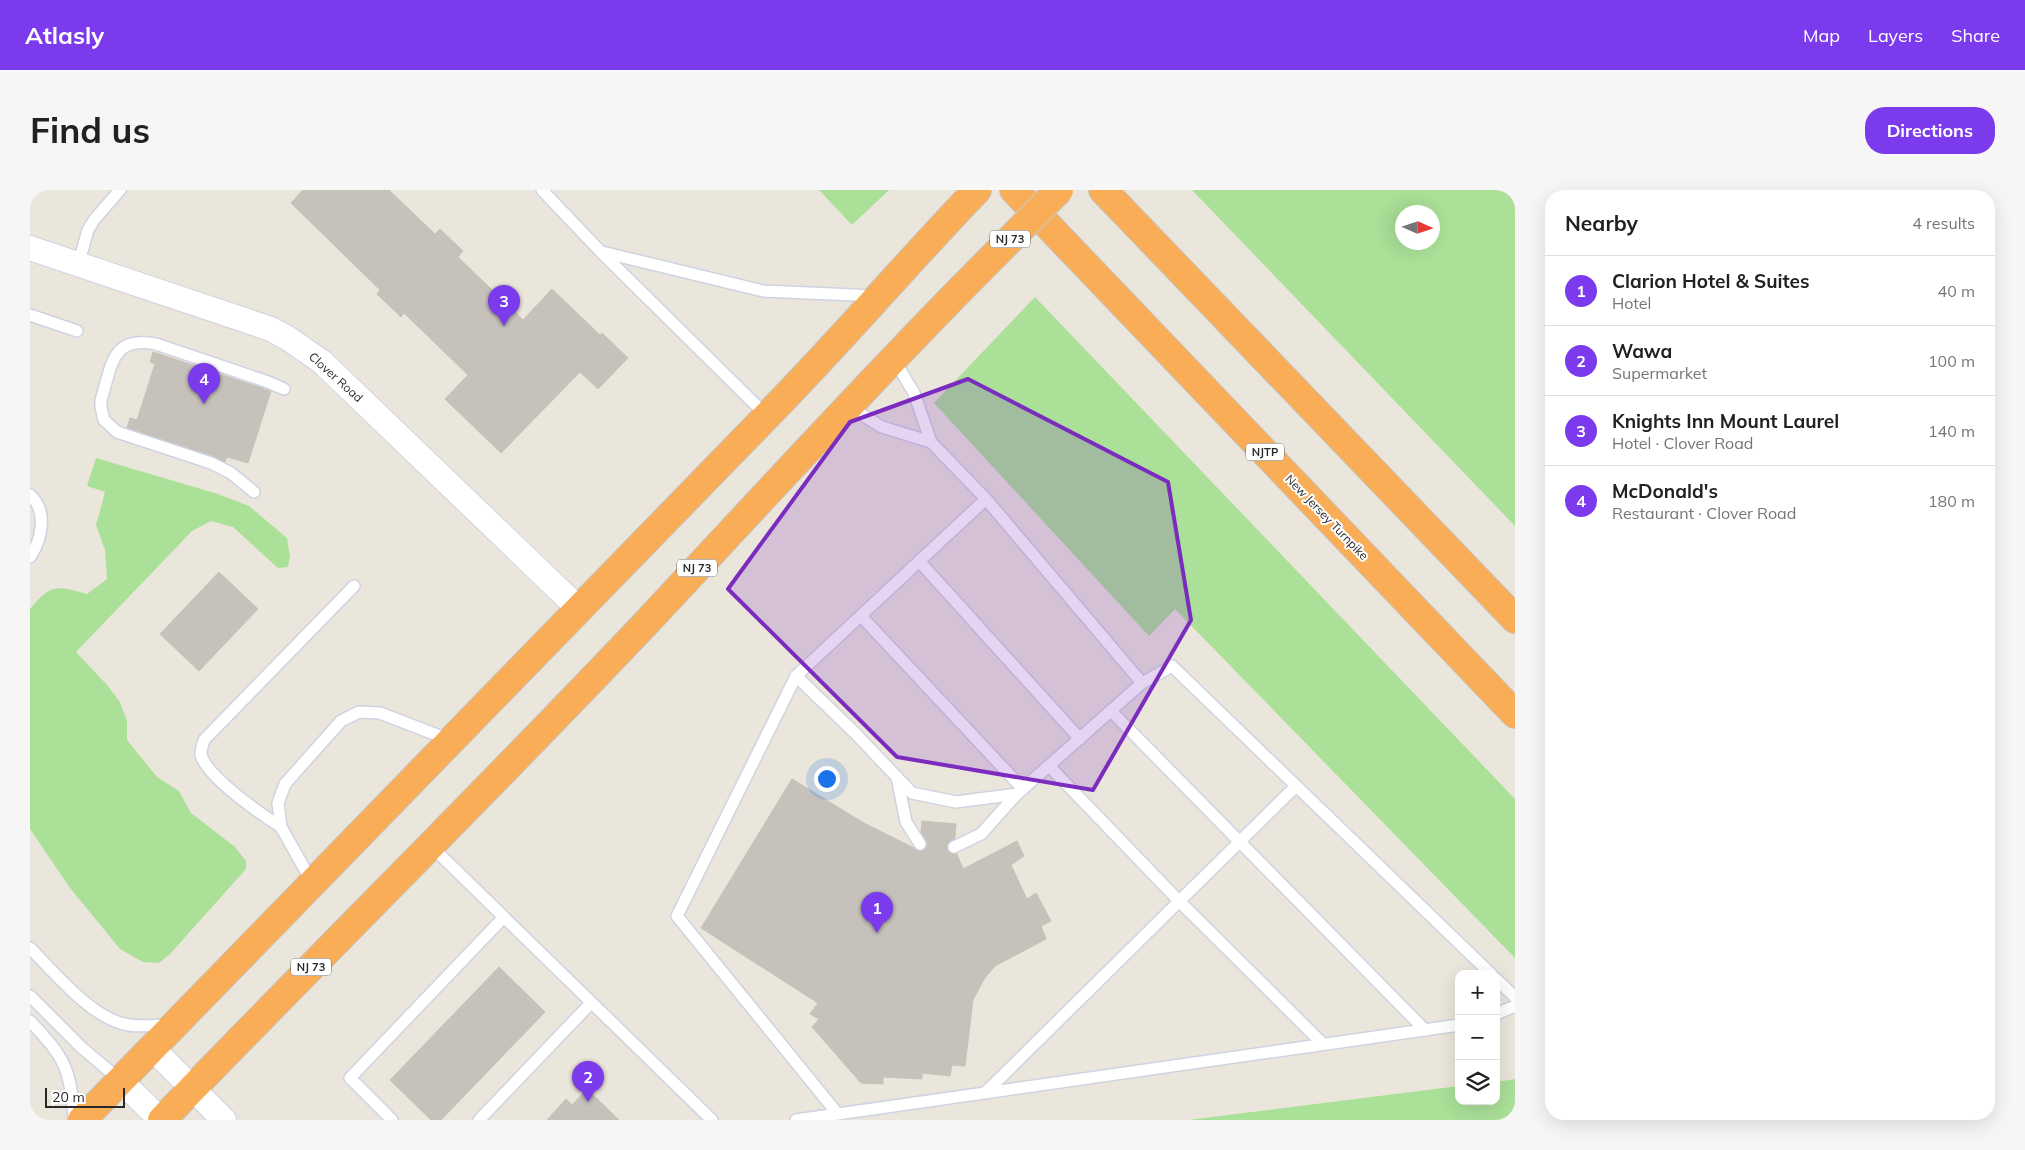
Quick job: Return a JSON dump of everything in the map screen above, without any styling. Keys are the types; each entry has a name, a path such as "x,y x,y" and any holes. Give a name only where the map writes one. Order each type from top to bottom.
{"highway":[{"path":"82,1120 578,608 767,416 924,245 978,190"},
{"name":"New Jersey Turnpike","path":"1014,190 1515,714"},
{"name":"NJ 73","path":"162,1120 647,621 893,358 1059,190"},
{"path":"1104,190 1515,619"}],"street":[{"name":"Clover Road","path":"30,248 271,330 302,347 322,362 578,608"},
{"path":"152,1048 224,1120"},
{"path":"120,1080 162,1120"}],"lane":[{"path":"78,265 88,230 94,220 120,190"},
{"path":"542,190 600,252 767,416"},
{"path":"600,252 763,291 878,296"},
{"path":"30,315 76,331"},
{"path":"254,492 231,473 211,463 117,432 104,420 101,400 118,352 130,343 137,341 156,344 284,389"},
{"path":"893,358 914,394 931,442 986,499 1142,683"},
{"path":"848,406 882,427 931,442"},
{"path":"30,495 40,512 42,523 37,545 30,556"},
{"path":"837,1113 677,916 796,676 986,499"},
{"path":"919,561 1080,739"},
{"path":"281,827 252,808 206,767 201,753 204,740 354,586"},
{"path":"861,616 1020,791"},
{"path":"954,847 981,834 1020,791 1142,683 1172,666 1487,970"},
{"path":"796,676 912,793 956,802 1020,791"},
{"path":"1111,711 1425,1030"},
{"path":"312,882 281,827 278,803 285,784 341,721 359,712 380,714 450,740"},
{"path":"1049,766 1179,901 1323,1044"},
{"path":"896,776 906,822 920,844"},
{"path":"986,1092 1296,786"},
{"path":"430,845 712,1120"},
{"path":"392,1120 350,1078 504,917"},
{"path":"30,948 73,991 104,1017 130,1026 175,1024"},
{"path":"1500,983 1515,997"},
{"path":"30,996 81,1047 120,1080"},
{"path":"479,1120 591,1003"},
{"path":"1500,1012 1515,1006"},
{"path":"30,1022 54,1047 63,1061 68,1074 74,1120"},
{"path":"796,1120 1455,1026"}],"highlighted area":[{"path":"968,379 1168,482 1191,620 1093,790 897,757 728,589 850,422"}],"green space":[{"path":"819,190 889,190 852,225"},
{"path":"1192,190 1515,190 1515,526"},
{"path":"1035,297 1515,799 1515,958 1175,609 1149,636 934,403"},
{"path":"96,458 218,494 249,506 287,538 290,556 288,567 278,568 233,527 211,521 192,531 76,652 120,702 127,721 127,740 157,777 179,791 191,813 235,847 246,861 246,869 170,954 159,963 143,962 120,949 70,888 30,829 30,609 49,591 61,588 87,594 107,579 105,550 96,525 105,492 87,486"},
{"path":"1515,1079 1515,1120 1188,1120 1455,1087 1455,1105 1500,1105 1500,1081"}],"building":[{"path":"303,190 389,190 435,234 440,229 463,251 458,257 523,320 552,289 600,335 602,333 628,358 598,389 580,372 501,453 445,399 468,375 404,313 401,317 377,294 380,290 291,203"},
{"path":"153,352 271,391 248,463 227,457 224,464 154,441 155,437 127,428 130,418 137,420 155,364 150,362"},
{"path":"219,572 258,609 199,671 160,634"},
{"path":"792,779 862,822 916,849 920,844 922,821 956,824 954,847 963,869 1017,841 1024,856 1011,865 1027,899 1036,893 1051,921 1041,926 1046,939 995,966 984,979 973,1000 965,1066 952,1065 950,1076 922,1073 922,1079 883,1077 883,1084 861,1083 812,1027 819,1019 810,1014 818,1003 701,928"},
{"path":"499,967 545,1012 441,1120 431,1120 390,1080"},
{"path":"587,1089 619,1120 547,1120 566,1099 572,1105"}],"place":[{"name":"Knights Inn Mount Laurel","path":"504,326"},
{"name":"McDonald's","path":"204,404"},
{"name":"Clarion Hotel & Suites","path":"877,933"},
{"name":"Wawa","path":"588,1102"}]}
